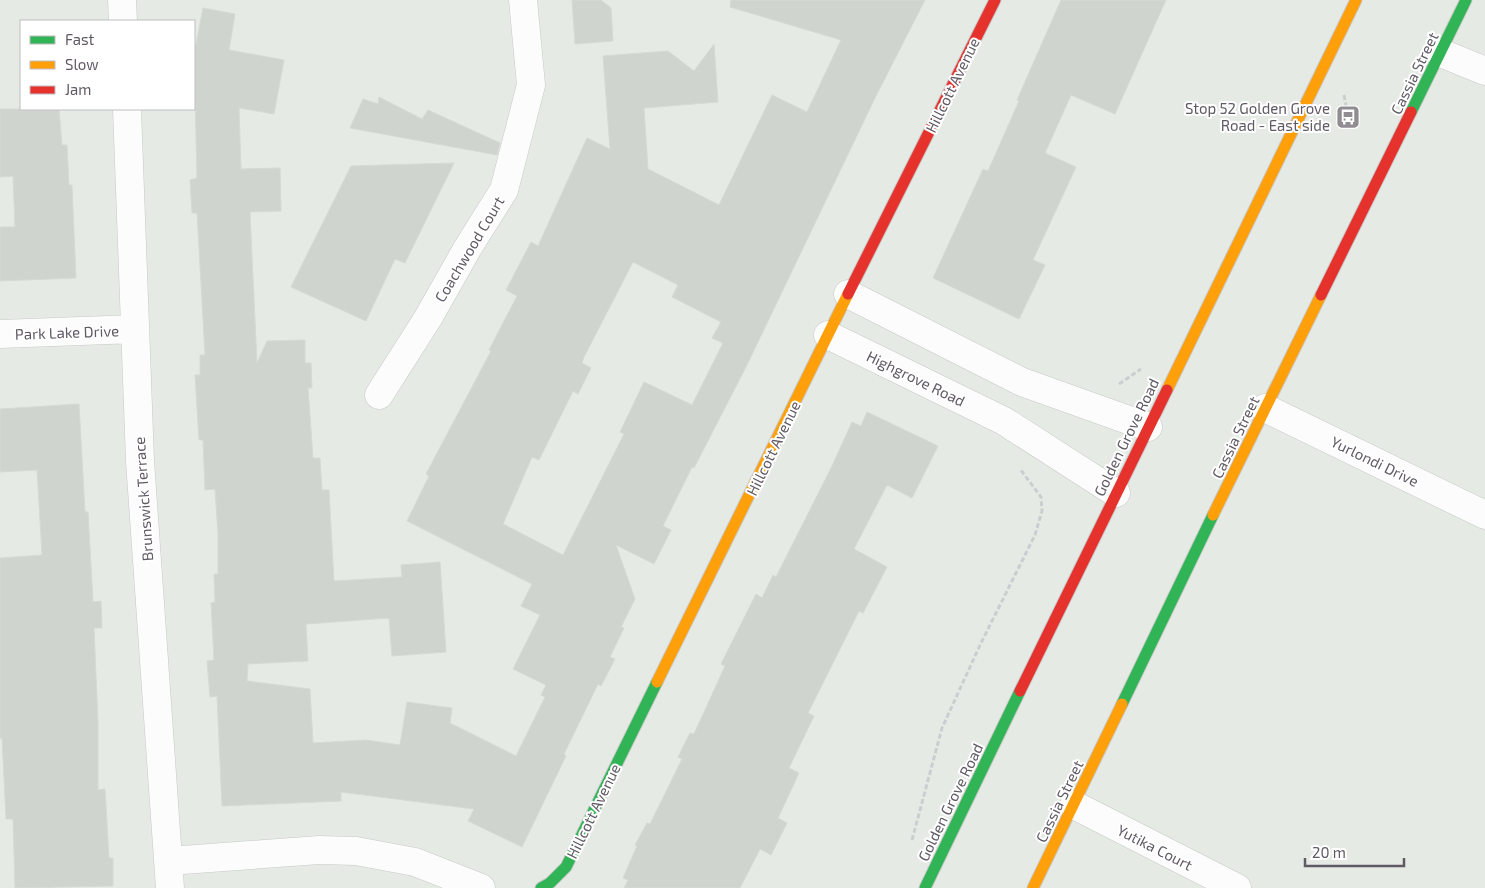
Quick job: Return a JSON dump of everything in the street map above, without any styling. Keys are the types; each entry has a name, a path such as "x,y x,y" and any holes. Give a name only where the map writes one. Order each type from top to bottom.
{"street":[{"path":"122,0 123,20"},
{"name":"Coachwood Court","path":"379,395 428,318 467,248 504,190 531,85 523,0"},
{"name":"Hillcott Avenue","path":"541,888 555,879 566,867 995,0"},
{"name":"Golden Grove Road","path":"925,888 1356,0"},
{"name":"Cassia Street","path":"1033,888 1265,408 1466,0"},
{"path":"1441,53 1485,71"},
{"name":"Brunswick Terrace","path":"127,110 140,461 170,888"},
{"path":"848,294 1022,382 1148,426"},
{"name":"Park Lake Drive","path":"0,334 134,329"},
{"name":"Highgrove Road","path":"828,335 1004,421 1116,493"},
{"path":"1004,421 1022,382"},
{"name":"Yurlondi Drive","path":"1265,408 1485,515"},
{"name":"Yutika Court","path":"1074,805 1237,888"},
{"path":"168,861 319,850 356,851 415,862 481,888"}],"path":[{"path":"1111,389 1144,367"},
{"path":"911,842 942,728 981,643 1035,535 1042,511 1041,497 1019,468"}],"building":[{"path":"572,0 601,0 611,8 613,41 575,44"},
{"path":"731,0 925,0 875,98 747,365 694,468 692,467 663,526 671,530 654,564 616,545 635,599 621,627 624,628 610,657 615,659 601,686 598,684 522,847 468,821 474,809 341,792 341,801 222,806 217,696 210,697 207,661 214,660 211,603 215,602 214,574 218,574 218,534 215,489 205,490 203,440 199,440 195,375 200,375 200,355 205,355 197,213 192,213 190,180 197,178 195,50 203,8 235,14 229,50 284,60 274,114 239,108 241,169 280,168 281,211 250,212 257,363 267,341 305,340 305,363 311,363 312,388 308,388 313,458 320,458 322,490 329,490 334,581 402,577 401,565 440,562 446,652 392,656 389,618 306,624 308,661 248,664 247,681 310,689 313,743 366,740 400,745 407,702 452,708 450,723 516,756 545,697 541,695 546,685 513,669 540,615 521,606 532,584 407,521 429,476 426,474 491,351 489,350 517,296 506,290 531,242 538,246 587,138 610,149 603,56 668,51 694,71 714,44 718,102 644,108 648,169 719,205 772,95 807,112 841,40 730,7","holes":["633,262 678,285 672,297 721,322 712,338 723,343 692,405 644,382 620,432 624,434 563,555 503,524 532,457 539,460 573,391 578,394 591,368 582,363 584,357"]},
{"path":"1061,0 1166,0 1115,114 1071,95 1045,153 1076,167 1033,260 1045,265 1019,319 933,278 983,169 988,171"},
{"path":"379,97 422,119 428,110 500,143 497,155 350,128 363,99 378,104"},
{"path":"0,109 59,110 62,145 67,145 69,185 72,185 76,278 0,281 0,227 15,227 13,176 0,177"},
{"path":"454,163 405,263 395,259 366,321 291,287 351,166"},
{"path":"79,404 85,512 88,512 93,602 101,601 102,628 94,628 98,723 98,790 105,789 109,858 113,858 113,886 15,888 13,819 6,819 2,738 0,738 0,558 42,555 37,470 0,472 0,409"},
{"path":"867,412 938,446 912,498 887,485 854,549 887,567 863,613 859,611 808,713 814,716 789,768 799,773 778,818 787,823 771,855 760,849 740,888 624,888 628,880 623,878 637,846 635,845 647,823 650,824 682,759 678,757 690,733 694,734 725,666 721,664 756,594 762,598 773,575 776,577 852,422 861,426"}],"traffic: fast":[{"path":"1411,112 1466,0"},
{"path":"1122,704 1213,515"},
{"path":"541,888 550,883 566,867 657,682"},
{"path":"925,888 1020,691"}],"traffic: slow":[{"path":"1167,390 1356,0"},
{"path":"657,682 848,294"},
{"path":"1213,515 1321,295"},
{"path":"1033,888 1122,704"}],"traffic: jam":[{"path":"848,294 995,0"},
{"path":"1321,295 1411,112"},
{"path":"1020,691 1167,390"}],"place":[{"name":"Stop 52 Golden Grove Road - East side","path":"1348,117"}]}
